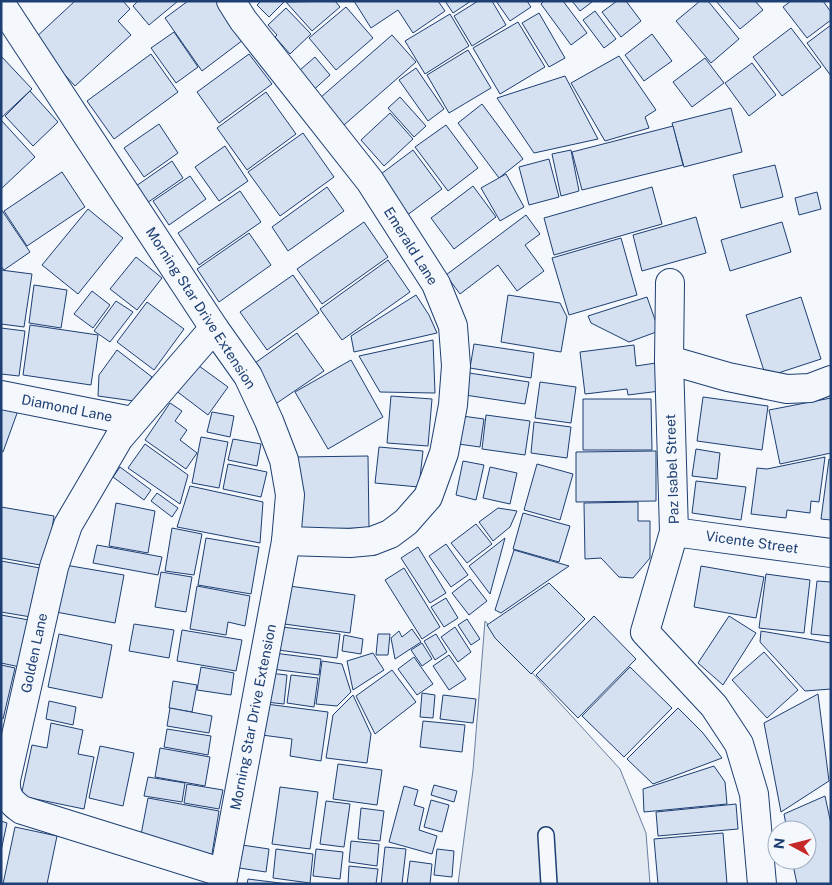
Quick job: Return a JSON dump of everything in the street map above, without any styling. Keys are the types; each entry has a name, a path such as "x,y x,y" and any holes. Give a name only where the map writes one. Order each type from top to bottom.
{"street":[{"name":"Emerald Lane","path":"231,1 243,20 370,180 436,284 453,326 456,366 453,405 444,452 428,497 406,522 390,534 372,541 350,543 286,541"},
{"name":"Morning Star Drive Extension","path":"1,4 214,328 248,376 269,420 284,460 290,495 286,541 223,878"},
{"name":"Paz Isabel Street","path":"670,283 669,360 674,532 645,632 714,706 739,744 754,794 762,884"},
{"name":"Golden Lane","path":"214,328 119,438 90,484 68,525 54,566 6,780 6,790 8,798 22,810 223,878"},
{"path":"669,360 728,377 787,389 810,388 831,380"},
{"name":"Diamond Lane","path":"1,395 132,422"},
{"name":"Vicente Street","path":"674,532 831,553"}],"lane":[{"path":"546,835 548,884"}],"shaded area":[{"path":"485,621 620,769 646,833 650,884 458,884 473,770"}],"building":[{"path":"75,1 123,1 130,9 118,21 131,35 75,86 33,40"},
{"path":"138,1 178,1 149,25 133,6"},
{"path":"188,1 216,1 243,40 202,71 165,18"},
{"path":"261,1 285,1 269,17 257,5"},
{"path":"335,1 340,7 312,31 286,2"},
{"path":"354,1 438,1 445,11 413,33 398,10 371,28"},
{"path":"445,1 471,1 453,13"},
{"path":"478,1 492,1 506,25 472,46 454,16"},
{"path":"496,1 527,1 531,7 510,21"},
{"path":"544,1 563,1 587,33 571,45 541,4"},
{"path":"572,1 592,1 592,2 580,11"},
{"path":"617,1 626,1 641,21 621,37 602,12"},
{"path":"700,1 708,1 739,39 711,63 676,21"},
{"path":"716,1 755,1 763,10 740,29"},
{"path":"791,1 823,1 831,12 831,20 807,38 783,7"},
{"path":"346,7 373,38 336,70 309,38"},
{"path":"286,8 311,34 290,54 275,37 277,35 268,25"},
{"path":"595,11 616,39 604,48 583,20"},
{"path":"539,13 565,58 549,67 522,23"},
{"path":"450,14 469,46 425,74 405,41"},
{"path":"518,22 545,67 500,94 473,48"},
{"path":"831,25 831,76 807,43"},
{"path":"791,28 821,67 782,96 753,57"},
{"path":"174,32 198,67 176,83 151,48"},
{"path":"652,34 672,61 644,81 625,55"},
{"path":"392,35 416,62 336,132 312,105"},
{"path":"468,50 491,88 449,113 427,75"},
{"path":"151,54 178,92 114,139 87,101"},
{"path":"249,54 272,84 219,123 197,92"},
{"path":"1,56 32,89 1,118"},
{"path":"619,56 656,110 645,117 649,128 605,141 571,83"},
{"path":"315,57 330,75 309,94 293,76"},
{"path":"705,58 724,83 692,107 673,82"},
{"path":"752,63 776,95 749,116 725,83"},
{"path":"416,68 444,109 428,121 399,80"},
{"path":"565,76 598,139 534,153 497,98"},
{"path":"30,91 58,122 33,146 5,116"},
{"path":"266,92 296,134 247,170 217,128"},
{"path":"400,97 426,126 414,137 388,108"},
{"path":"482,104 523,159 499,178 458,123"},
{"path":"731,108 742,152 684,167 672,123"},
{"path":"390,113 413,139 384,166 361,140"},
{"path":"1,120 35,157 1,189"},
{"path":"159,124 178,153 144,177 124,148"},
{"path":"446,125 478,168 448,191 415,147"},
{"path":"673,126 683,165 582,190 572,152"},
{"path":"303,133 334,177 280,216 248,172"},
{"path":"225,146 248,181 219,201 195,167"},
{"path":"413,150 442,189 406,216 377,177"},
{"path":"571,150 579,191 561,196 552,154"},
{"path":"549,159 559,197 529,205 519,167"},
{"path":"172,161 183,178 147,203 136,186"},
{"path":"775,165 783,197 741,208 733,175"},
{"path":"62,172 85,207 27,246 4,211"},
{"path":"506,174 524,207 500,221 481,188"},
{"path":"190,176 206,199 169,225 153,201"},
{"path":"473,186 496,217 454,249 431,218"},
{"path":"327,187 344,211 288,251 272,227"},
{"path":"652,187 662,224 554,255 544,218"},
{"path":"240,191 261,222 199,265 178,233"},
{"path":"817,192 821,209 799,215 795,198"},
{"path":"1,209 30,252 4,270 1,266"},
{"path":"88,209 123,238 78,294 42,265"},
{"path":"526,215 540,234 525,245 544,271 517,291 498,265 460,294 446,275"},
{"path":"696,217 706,253 642,271 633,235"},
{"path":"364,222 388,257 322,304 297,269"},
{"path":"782,222 791,252 730,271 721,240"},
{"path":"249,233 271,265 219,302 197,269"},
{"path":"621,238 637,295 569,315 552,258"},
{"path":"136,257 162,278 137,310 110,289"},
{"path":"388,260 410,292 342,340 320,309"},
{"path":"1,270 32,274 24,327 1,324"},
{"path":"293,275 319,313 267,350 240,312"},
{"path":"34,285 67,290 61,328 29,323"},
{"path":"92,291 110,305 93,328 74,314"},
{"path":"416,295 429,315 437,333 354,352 351,336"},
{"path":"508,295 560,303 567,317 561,352 501,342"},
{"path":"647,297 659,331 629,342 591,323 588,316"},
{"path":"801,297 821,359 766,377 746,315"},
{"path":"116,301 133,312 110,342 94,331"},
{"path":"147,302 184,329 154,370 117,342"},
{"path":"30,325 98,335 91,385 23,375"},
{"path":"1,328 25,331 19,376 1,374"},
{"path":"297,333 324,371 274,405 248,368"},
{"path":"433,340 435,393 380,392 359,356"},
{"path":"474,344 534,353 531,378 470,368"},
{"path":"634,345 636,366 656,363 660,391 628,395 627,389 585,394 580,352"},
{"path":"117,350 152,377 134,401 98,396 99,375"},
{"path":"351,360 383,417 328,449 295,392"},
{"path":"195,363 228,387 208,415 175,390"},
{"path":"469,373 529,382 525,404 465,395"},
{"path":"540,382 576,387 571,423 535,418"},
{"path":"391,396 432,399 428,446 387,443"},
{"path":"703,397 768,406 762,450 697,441"},
{"path":"831,398 831,453 780,464 769,410"},
{"path":"583,399 651,399 652,450 583,450"},
{"path":"1,403 20,405 3,452 1,451"},
{"path":"170,403 182,411 175,421 187,430 180,440 197,453 186,469 145,440"},
{"path":"212,412 234,416 230,437 207,432"},
{"path":"455,415 484,419 480,447 451,443"},
{"path":"486,415 530,421 525,455 482,449"},
{"path":"534,422 571,427 567,458 531,453"},
{"path":"201,437 228,442 219,488 192,483"},
{"path":"233,439 261,444 257,466 228,460"},
{"path":"145,444 188,475 180,504 128,468"},
{"path":"379,447 423,451 419,487 375,483"},
{"path":"696,449 720,453 717,479 692,476"},
{"path":"656,451 656,501 576,502 576,452"},
{"path":"368,456 369,528 297,529 297,457"},
{"path":"825,457 819,502 811,501 810,513 787,510 786,518 751,514 757,468 767,469"},
{"path":"829,459 831,460 831,520 821,519"},
{"path":"463,461 484,465 476,500 456,495"},
{"path":"228,464 267,472 261,497 223,489"},
{"path":"537,464 573,474 560,520 524,510"},
{"path":"120,467 151,490 144,500 113,477"},
{"path":"490,467 517,473 510,504 483,498"},
{"path":"696,481 746,487 741,520 692,513"},
{"path":"190,486 263,502 260,543 177,527"},
{"path":"157,493 178,508 172,517 151,501"},
{"path":"638,502 638,521 650,521 650,558 633,578 619,577 601,558 585,559 584,503"},
{"path":"116,503 155,511 148,553 109,546"},
{"path":"1,507 54,516 46,566 1,558"},
{"path":"498,508 517,511 510,527 493,541 479,522"},
{"path":"523,513 570,526 559,562 513,549"},
{"path":"476,524 492,544 467,563 451,543"},
{"path":"172,528 202,534 194,575 165,571"},
{"path":"206,538 259,547 251,594 198,585"},
{"path":"505,538 490,594 469,566"},
{"path":"446,544 468,575 451,587 429,556"},
{"path":"97,545 162,557 158,575 93,563"},
{"path":"418,547 446,593 430,603 401,558"},
{"path":"514,550 569,566 501,613 495,610"},
{"path":"1,561 40,568 31,617 1,612"},
{"path":"65,565 124,575 115,623 56,612"},
{"path":"701,566 764,577 756,618 694,607"},
{"path":"404,568 440,627 422,639 385,580"},
{"path":"161,572 192,577 186,612 155,607"},
{"path":"766,574 810,580 804,633 759,628"},
{"path":"470,579 487,601 469,615 452,593"},
{"path":"817,581 831,582 831,636 811,634"},
{"path":"549,583 585,619 531,674 495,638 487,625"},
{"path":"282,585 355,595 350,633 277,623"},
{"path":"197,586 250,596 245,626 228,622 226,635 190,629"},
{"path":"446,598 458,618 444,627 431,607"},
{"path":"1,615 29,620 20,667 1,663"},
{"path":"594,616 636,659 578,718 536,675"},
{"path":"729,616 756,633 723,685 698,663"},
{"path":"467,619 480,639 471,645 458,625"},
{"path":"134,624 174,630 169,658 129,651"},
{"path":"274,626 340,634 337,658 271,649"},
{"path":"455,627 471,652 458,662 441,637"},
{"path":"412,629 421,642 395,659 391,638 399,631 402,637"},
{"path":"182,630 242,640 236,671 177,661"},
{"path":"761,631 831,643 831,689 805,691 760,642"},
{"path":"59,634 112,645 102,698 48,687"},
{"path":"378,634 390,634 388,655 376,655"},
{"path":"436,634 447,652 435,660 424,641"},
{"path":"344,635 363,639 361,654 342,651"},
{"path":"422,643 432,659 422,666 411,650"},
{"path":"764,652 798,690 767,718 732,680"},
{"path":"274,653 321,659 319,675 272,669"},
{"path":"373,653 384,670 353,690 347,661"},
{"path":"449,655 466,679 449,690 433,666"},
{"path":"414,657 433,684 417,695 398,669"},
{"path":"322,661 342,664 351,692 337,706 316,704"},
{"path":"1,665 15,668 3,719 1,718"},
{"path":"201,667 234,673 231,695 197,690"},
{"path":"630,667 672,708 624,757 582,716"},
{"path":"392,670 416,702 375,734 356,696"},
{"path":"269,673 287,675 284,704 266,702"},
{"path":"291,675 318,678 314,707 287,703"},
{"path":"173,681 197,685 192,712 169,708"},
{"path":"422,693 435,695 433,718 420,717"},
{"path":"818,694 829,781 781,812 764,723"},
{"path":"353,695 371,734 367,763 326,758 333,715"},
{"path":"443,695 476,699 473,723 440,719"},
{"path":"49,701 76,707 73,725 46,719"},
{"path":"266,704 328,712 321,761 290,756 292,739 262,735"},
{"path":"170,708 212,716 209,733 167,726"},
{"path":"678,708 703,733 722,758 653,784 627,759"},
{"path":"423,721 465,725 462,752 420,747"},
{"path":"51,723 83,730 78,754 94,757 84,809 21,796 32,745 47,748"},
{"path":"167,729 211,736 208,755 164,747"},
{"path":"100,746 134,753 123,806 89,798"},
{"path":"160,748 210,757 205,786 155,777"},
{"path":"338,764 382,770 377,805 333,799"},
{"path":"714,766 725,782 727,804 644,812 643,789"},
{"path":"148,777 185,783 182,802 144,796"},
{"path":"187,784 223,790 219,809 184,803"},
{"path":"434,785 457,791 454,802 431,795"},
{"path":"404,786 418,790 414,805 424,808 419,830 437,836 432,854 389,842"},
{"path":"280,787 318,792 310,849 272,844"},
{"path":"825,796 831,824 831,884 797,884 794,870 817,870 817,820 785,820 784,814"},
{"path":"148,798 219,811 211,860 140,840"},
{"path":"431,800 449,805 442,832 424,827"},
{"path":"326,801 350,804 344,847 320,844"},
{"path":"736,804 738,829 658,836 656,812"},
{"path":"361,808 384,811 380,841 358,839"},
{"path":"1,821 7,823 1,851"},
{"path":"15,827 57,836 47,884 3,884"},
{"path":"723,833 727,884 658,884 654,839"},
{"path":"351,841 379,844 377,866 349,862"},
{"path":"242,845 269,849 266,872 239,868"},
{"path":"385,847 406,849 402,884 381,884"},
{"path":"276,849 313,854 310,883 273,878"},
{"path":"316,849 343,852 340,879 313,876"},
{"path":"437,849 454,851 452,877 434,875"},
{"path":"410,861 432,864 430,884 407,884"},
{"path":"349,866 378,869 376,884 348,884"},
{"path":"248,879 288,884 247,884"}]}
